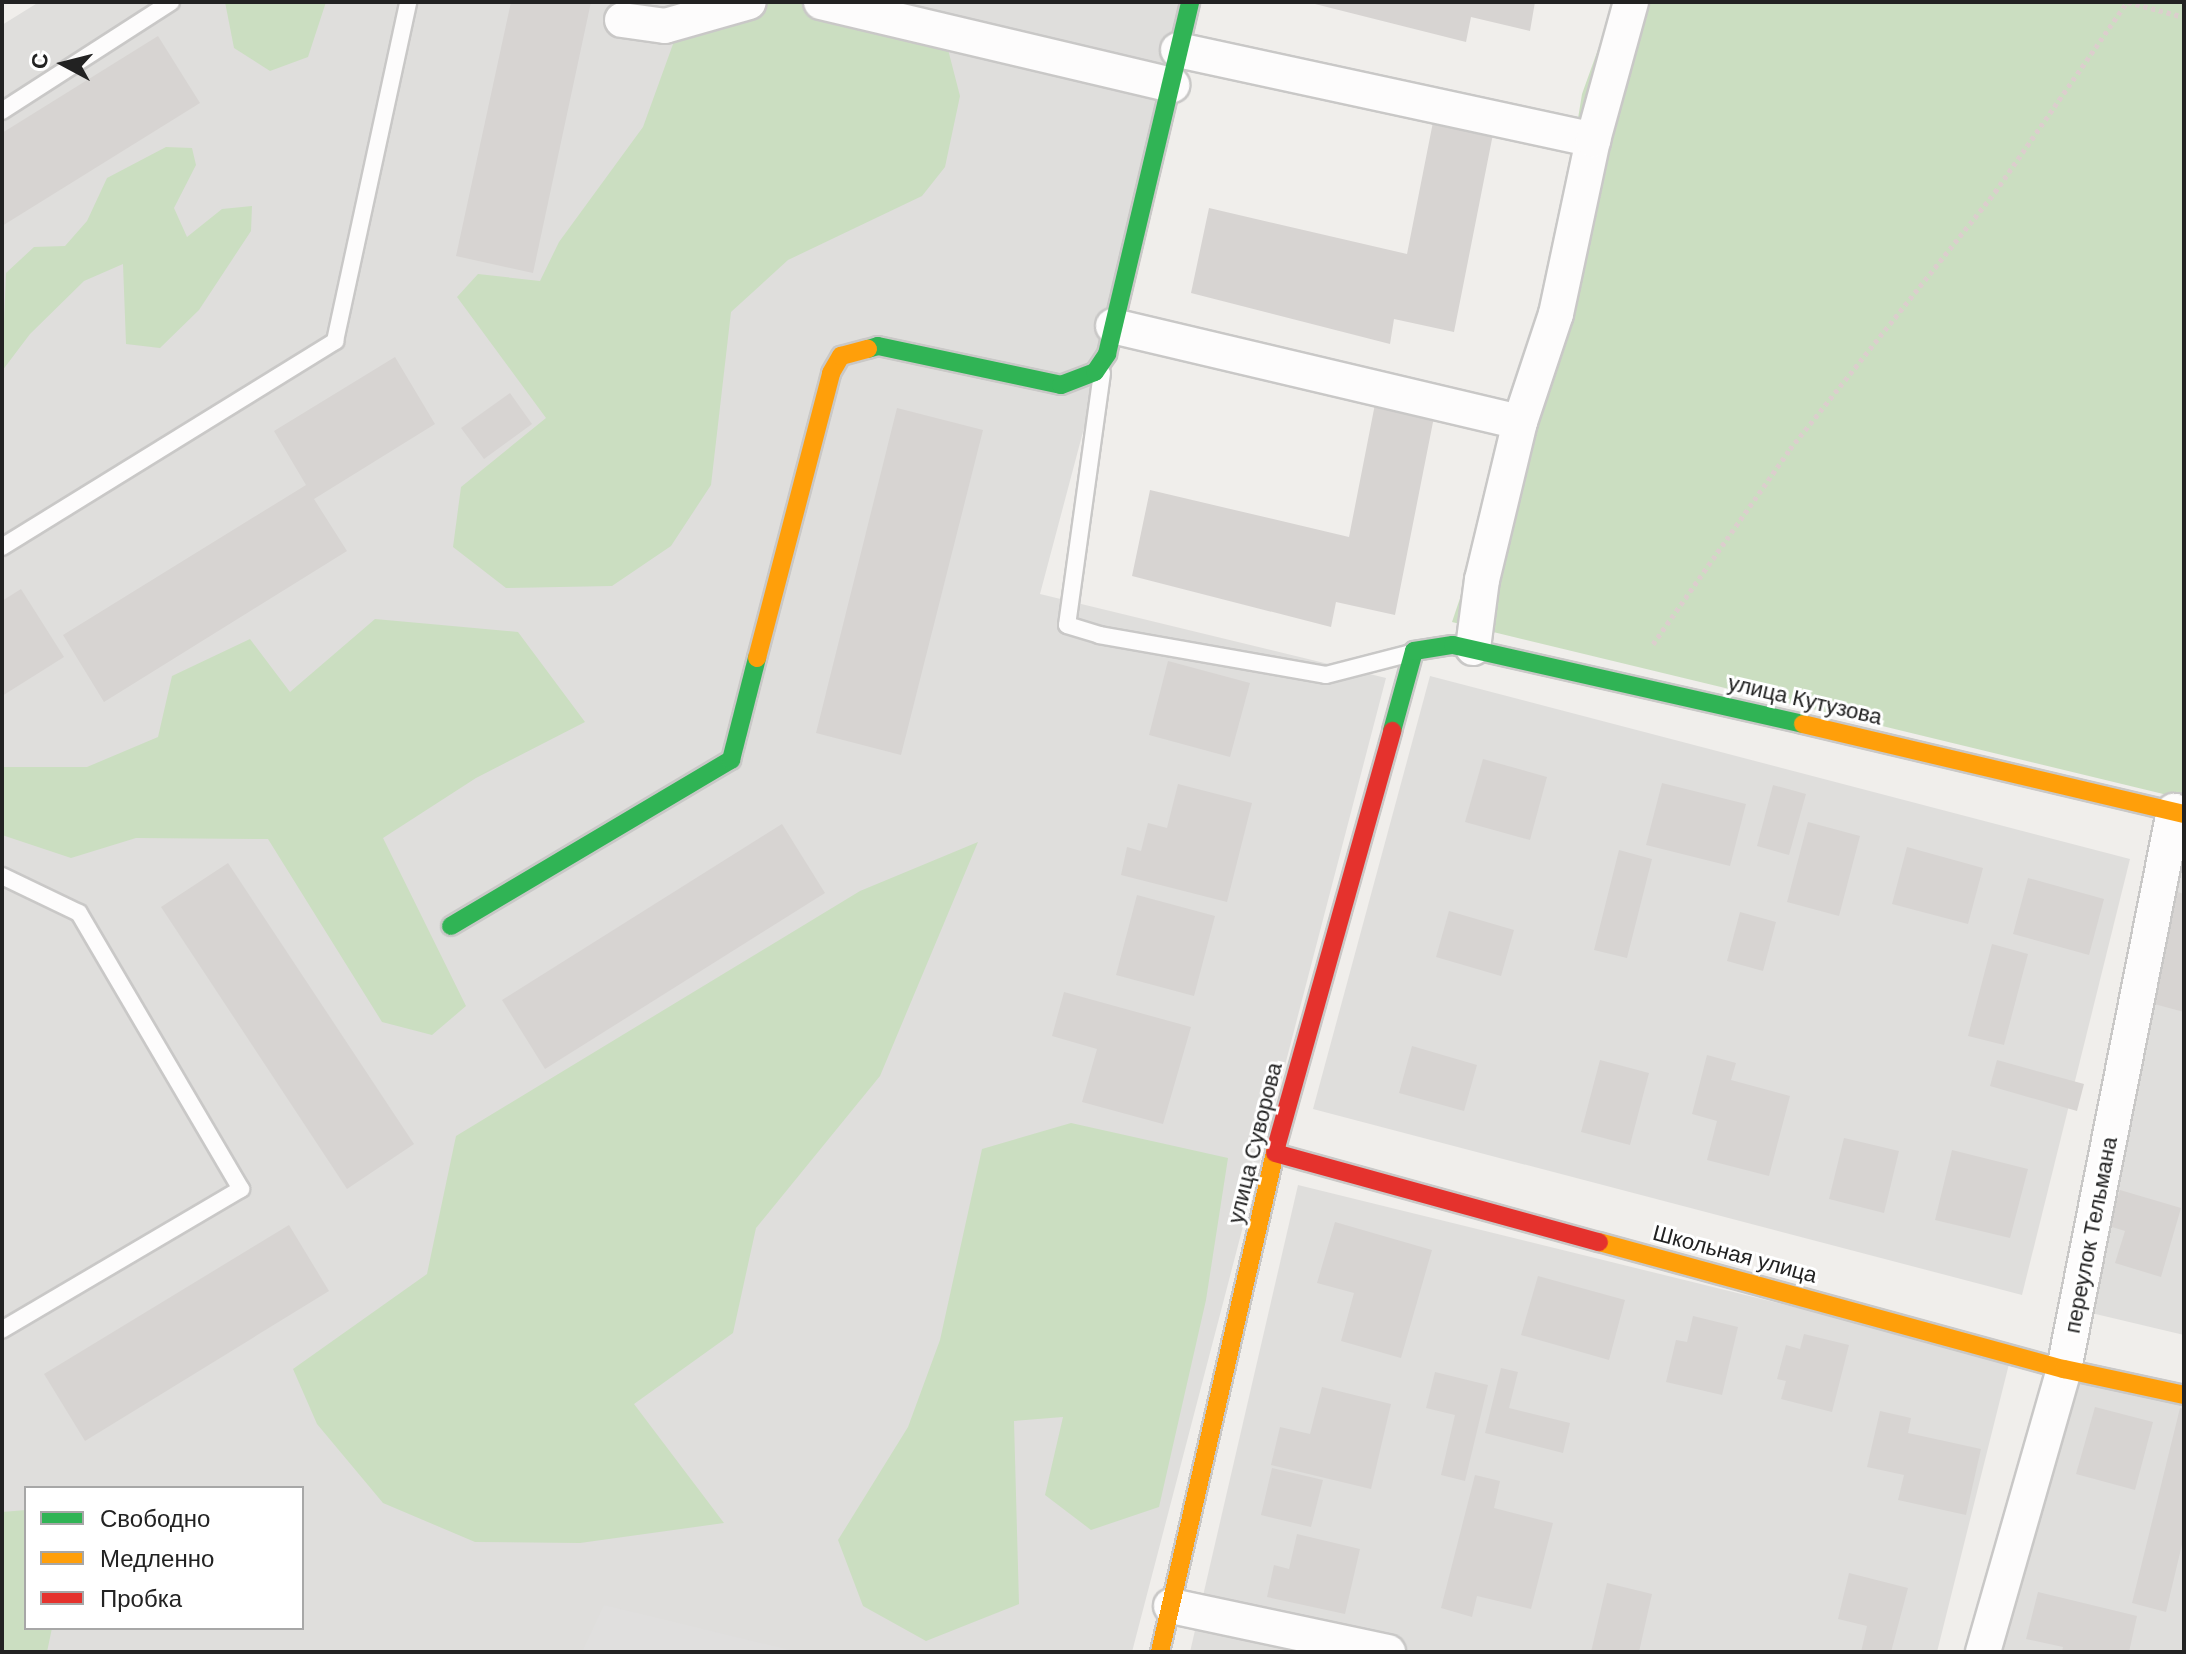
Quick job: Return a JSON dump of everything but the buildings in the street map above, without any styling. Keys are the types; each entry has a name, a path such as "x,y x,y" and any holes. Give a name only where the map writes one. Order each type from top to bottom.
{"street":[{"path":"622,20 665,26 749,2"},
{"path":"821,2 1172,85"},
{"path":"451,926 731,760 831,373 841,356 878,346 1061,385 1095,372 1103,359 1113,326 1190,2"},
{"path":"1473,648 1482,580 1520,422 1556,314 1593,140 1631,2"},
{"path":"1178,50 1593,140"},
{"path":"1113,326 1520,422"},
{"name":"улица Кутузова","path":"1414,651 1473,648 2179,813"},
{"name":"улица Суворова","path":"1160,1652 1275,1153 1414,651"},
{"name":"переулок Тельмана","path":"1983,1652 2064,1369 2179,813"},
{"name":"Школьная улица","path":"1275,1153 2064,1369 2184,1395"},
{"path":"1171,1606 1388,1652"}],"lane":[{"path":"2,111 171,2"},
{"path":"2,547 335,341 408,2"},
{"path":"1103,359 1067,625 1099,635 1326,675 1399,660 1414,651"},
{"path":"2,876 79,913 241,1189 2,1330"}],"path":[{"path":"1626,682 1790,449 1995,192 2127,2 2184,17"}],"shaded area":[{"path":"39,2 1197,2 1040,594 1386,678 1132,1652 2,1652 2,25"},
{"path":"1430,676 2130,859 2022,1295 1313,1109"},
{"path":"2175,857 2184,859 2184,1335 2066,1307"},
{"path":"1298,1185 2010,1360 1937,1652 1190,1652"},
{"path":"2052,1369 2184,1402 2184,1652 1985,1652"},
{"path":"604,1605 798,1652 582,1652"}],"green space":[{"path":"225,2 326,2 308,57 270,71 234,48"},
{"path":"740,2 800,2 943,30 960,96 945,167 922,196 788,260 731,312 711,485 671,546 612,586 506,588 453,547 461,487 546,418 457,297 478,274 540,281 559,242 643,127 681,22"},
{"path":"1615,2 2184,2 2184,799 1452,622 1537,369 1582,94"},
{"path":"166,147 192,148 196,165 174,208 187,237 222,209 252,206 251,231 199,310 160,348 126,344 123,264 84,281 30,334 2,371 6,273 34,247 65,246 87,221 107,178"},
{"path":"375,619 518,632 585,722 476,778 383,838 466,1006 432,1035 382,1022 268,839 136,838 71,858 2,835 2,767 87,767 158,737 172,676 250,639 290,692"},
{"path":"978,842 880,1076 756,1228 733,1333 634,1404 724,1523 580,1543 475,1542 383,1503 317,1424 293,1369 427,1274 456,1136 860,891"},
{"path":"1071,1123 1228,1158 1206,1300 1159,1507 1091,1530 1045,1495 1063,1417 1014,1421 1019,1604 926,1641 863,1606 838,1540 908,1427 940,1340 982,1149"},
{"path":"24,1510 24,1630 52,1630 47,1652 2,1652 2,1512"}],"traffic: fast":[{"path":"868,349 878,346 1061,385 1095,372 1107,354 1190,2"},
{"path":"1392,731 1414,651 1453,645 1803,724"},
{"path":"451,926 731,760 757,658"}],"traffic: slow":[{"path":"757,658 831,373 841,356 868,349"},
{"path":"1803,724 2184,814"},
{"path":"1160,1652 1277,1144"},
{"path":"1599,1242 2064,1369 2184,1395"}],"traffic: jam":[{"path":"1277,1144 1392,731"},
{"path":"1275,1153 1599,1242"}]}
